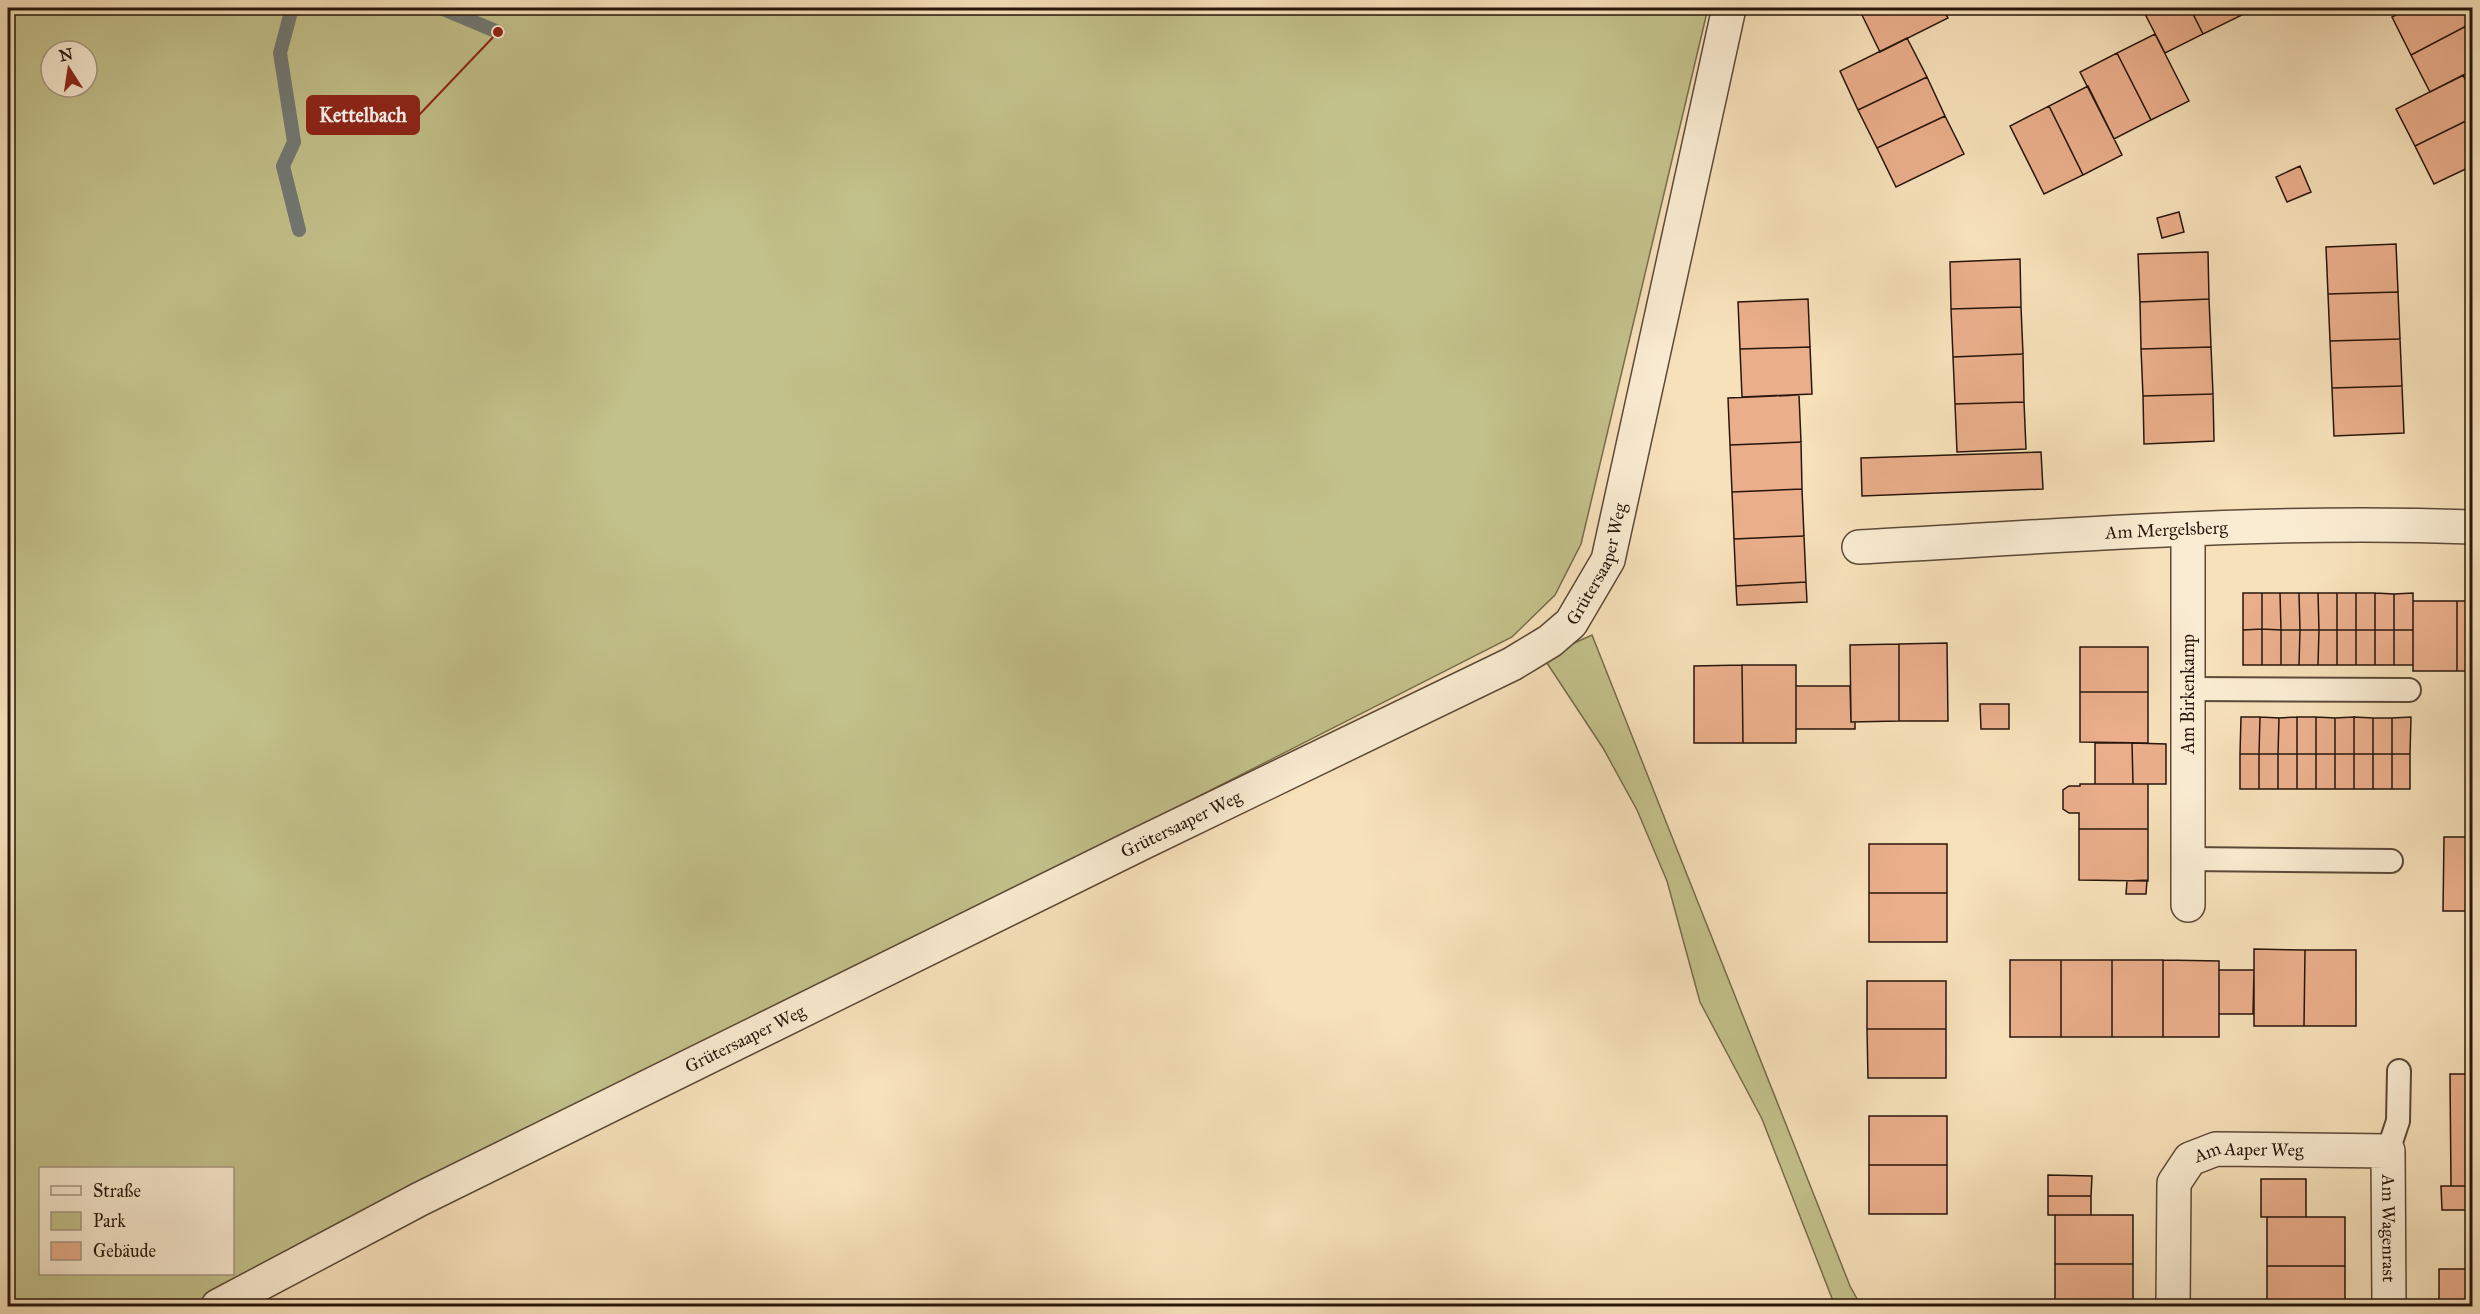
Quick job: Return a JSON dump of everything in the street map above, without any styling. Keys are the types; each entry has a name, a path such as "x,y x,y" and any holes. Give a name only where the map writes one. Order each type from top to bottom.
{"street":[{"name":"Grütersaaper Weg","path":"218,1306 420,1199 1142,843 1512,664 1550,641 1571,622 1608,560 1730,8"},
{"name":"Am Mergelsberg","path":"1859,547 2188,530 2393,524 2472,527"},
{"name":"Am Birkenkamp","path":"2188,530 2188,905"},
{"name":"Am Aaper Weg","path":"2173,1306 2174,1183 2190,1159 2216,1149 2388,1151"},
{"name":"Am Wagenrast","path":"2388,1151 2389,1306"}],"lane":[{"path":"2189,689 2409,690"},
{"path":"2188,859 2391,861"},
{"path":"2388,1151 2398,1121 2399,1071"}],"green space":[{"path":"8,8 1708,8 1581,544 1555,595 1512,637 196,1306 8,1306"},
{"path":"1592,635 1850,1286 1861,1306 1835,1306 1762,1119 1700,1002 1667,881 1637,810 1603,748 1543,657"}],"building":[{"path":"1873,8 1942,8 1948,18 1880,52 1861,13"},
{"path":"2142,8 2190,8 2203,34 2165,53"},
{"path":"2190,8 2238,8 2242,15 2203,34"},
{"path":"2410,8 2470,8 2472,23 2411,55 2392,17"},
{"path":"2472,23 2472,71 2430,92 2411,55"},
{"path":"2155,34 2189,101 2151,120 2117,53"},
{"path":"1907,38 1927,77 1858,110 1840,71"},
{"path":"2117,53 2151,120 2114,139 2080,72"},
{"path":"2463,75 2472,94 2472,118 2415,146 2396,109"},
{"path":"1927,77 1945,116 1877,148 1858,110"},
{"path":"2088,86 2122,155 2083,175 2049,106"},
{"path":"2049,106 2083,175 2044,194 2010,126"},
{"path":"1945,116 1964,154 1896,187 1877,148"},
{"path":"2472,118 2472,166 2434,184 2415,146"},
{"path":"2300,166 2311,192 2287,202 2276,177"},
{"path":"2179,212 2184,232 2162,238 2157,218"},
{"path":"2396,244 2398,292 2328,294 2326,247"},
{"path":"2208,252 2209,299 2140,302 2138,254"},
{"path":"2020,259 2021,307 1951,309 1950,262"},
{"path":"2398,292 2400,339 2330,341 2328,294"},
{"path":"1808,299 1810,347 1740,349 1738,302"},
{"path":"2209,299 2211,347 2141,349 2140,302"},
{"path":"2021,307 2023,354 1953,357 1951,309"},
{"path":"2400,339 2402,386 2332,388 2330,341"},
{"path":"1810,347 1812,394 1742,397 1740,349"},
{"path":"2211,347 2213,394 2143,396 2141,349"},
{"path":"2023,354 2024,402 1955,404 1953,357"},
{"path":"2402,386 2404,433 2334,436 2332,388"},
{"path":"2213,394 2214,441 2144,444 2143,396"},
{"path":"1799,395 1801,442 1730,445 1728,398"},
{"path":"2024,402 2026,449 1957,452 1955,404"},
{"path":"1801,442 1802,489 1732,492 1730,445"},
{"path":"2041,452 2043,489 1862,496 1861,458"},
{"path":"1802,489 1804,536 1734,539 1732,492"},
{"path":"1804,536 1806,582 1736,586 1734,539"},
{"path":"1806,582 1807,602 1737,605 1736,586"},
{"path":"2243,593 2262,593 2262,629 2243,630"},
{"path":"2262,593 2280,593 2281,630 2262,629"},
{"path":"2280,593 2299,593 2300,630 2281,630"},
{"path":"2299,593 2318,593 2319,630 2300,630"},
{"path":"2318,593 2337,593 2337,630 2319,630"},
{"path":"2337,593 2356,593 2356,630 2337,630"},
{"path":"2356,593 2375,593 2375,630 2356,630"},
{"path":"2375,593 2394,594 2394,630 2375,630"},
{"path":"2413,593 2413,630 2394,630 2394,594"},
{"path":"2413,601 2457,601 2457,671 2413,671"},
{"path":"2457,601 2472,601 2472,671 2457,671"},
{"path":"2262,629 2262,665 2243,665 2243,630"},
{"path":"2262,629 2281,630 2281,665 2262,665"},
{"path":"2281,630 2300,630 2299,665 2281,665"},
{"path":"2300,630 2319,630 2318,665 2299,665"},
{"path":"2319,630 2337,630 2337,665 2318,665"},
{"path":"2337,630 2356,630 2356,665 2337,665"},
{"path":"2356,630 2375,630 2375,665 2356,665"},
{"path":"2375,630 2394,630 2394,665 2375,665"},
{"path":"2394,630 2413,630 2413,665 2394,665"},
{"path":"1947,643 1948,721 1899,721 1899,644"},
{"path":"1899,644 1899,721 1851,722 1850,645"},
{"path":"2080,647 2148,647 2148,692 2080,692"},
{"path":"1742,665 1796,665 1796,743 1743,743"},
{"path":"1742,665 1743,743 1694,743 1694,666"},
{"path":"1796,686 1850,686 1851,722 1855,722 1855,729 1796,729"},
{"path":"2080,692 2148,692 2148,743 2080,742"},
{"path":"1980,704 2009,704 2009,729 1981,729"},
{"path":"2241,717 2260,717 2259,754 2240,754"},
{"path":"2260,717 2279,718 2278,754 2259,754"},
{"path":"2297,717 2297,754 2278,754 2279,718"},
{"path":"2297,717 2316,717 2316,754 2297,754"},
{"path":"2316,717 2335,718 2335,754 2316,754"},
{"path":"2354,717 2373,718 2373,754 2354,754"},
{"path":"2354,717 2354,754 2335,754 2335,718"},
{"path":"2411,717 2410,754 2392,754 2392,718"},
{"path":"2373,718 2392,718 2392,754 2373,754"},
{"path":"2095,743 2132,743 2133,784 2095,784"},
{"path":"2132,743 2166,744 2166,784 2133,784"},
{"path":"2240,754 2259,754 2259,789 2240,789"},
{"path":"2259,754 2278,754 2278,789 2259,789"},
{"path":"2278,754 2297,754 2297,789 2278,789"},
{"path":"2297,754 2316,754 2316,789 2297,789"},
{"path":"2316,754 2335,754 2335,789 2316,789"},
{"path":"2335,754 2354,754 2354,789 2335,789"},
{"path":"2354,754 2373,754 2373,789 2354,789"},
{"path":"2373,754 2392,754 2392,789 2373,789"},
{"path":"2392,754 2410,754 2410,789 2392,789"},
{"path":"2080,784 2148,784 2148,829 2079,829 2079,813 2069,813 2063,809 2063,790 2069,786 2080,786"},
{"path":"2079,829 2148,829 2148,881 2079,880"},
{"path":"2444,837 2472,837 2472,911 2443,911"},
{"path":"1869,844 1947,844 1947,893 1869,893"},
{"path":"2147,880 2146,894 2126,894 2127,881"},
{"path":"1869,893 1947,893 1947,942 1869,942"},
{"path":"2254,949 2305,950 2304,1026 2254,1026"},
{"path":"2305,950 2356,950 2356,1026 2304,1026"},
{"path":"2010,960 2061,960 2061,1037 2010,1037"},
{"path":"2061,960 2112,960 2112,1037 2061,1037"},
{"path":"2112,960 2163,960 2163,1037 2112,1037"},
{"path":"2163,960 2219,961 2219,1037 2163,1037"},
{"path":"2219,970 2254,970 2253,1014 2219,1014"},
{"path":"1867,981 1946,981 1946,1029 1867,1029"},
{"path":"1867,1029 1946,1029 1946,1078 1868,1078"},
{"path":"2450,1074 2472,1074 2472,1186 2451,1186"},
{"path":"1869,1116 1947,1116 1947,1165 1869,1165"},
{"path":"1869,1165 1947,1165 1947,1214 1869,1214"},
{"path":"2048,1175 2092,1176 2091,1196 2048,1196"},
{"path":"2261,1179 2306,1179 2306,1217 2261,1217"},
{"path":"2441,1186 2471,1186 2471,1210 2442,1210"},
{"path":"2048,1196 2091,1196 2091,1215 2048,1215"},
{"path":"2055,1215 2133,1215 2133,1264 2055,1264"},
{"path":"2267,1217 2345,1217 2345,1266 2267,1266"},
{"path":"2055,1264 2133,1264 2133,1306 2055,1306"},
{"path":"2267,1266 2345,1266 2345,1306 2267,1306"},
{"path":"2439,1269 2472,1269 2472,1306 2439,1306"}],"waterway":[{"path":"292,8 280,53 294,142 283,166 299,230"},
{"path":"441,8 498,32"}],"place":[{"name":"Kettelbach","path":"498,32"}]}
